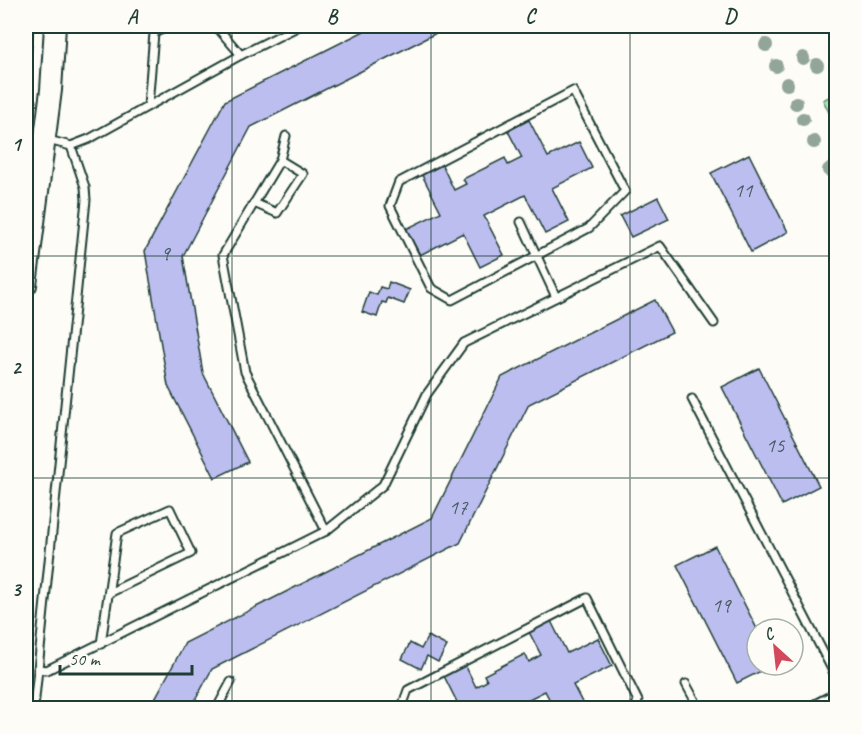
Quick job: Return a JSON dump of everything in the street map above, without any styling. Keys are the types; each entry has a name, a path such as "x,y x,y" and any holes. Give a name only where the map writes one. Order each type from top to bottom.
{"main road":[{"path":"26,285 45,140 55,26"}],"lane":[{"path":"148,106 154,33 169,26"},
{"path":"216,26 241,55"},
{"path":"45,140 71,146 89,140 241,55 299,26"},
{"path":"573,91 624,191 589,228 537,255 452,300 430,288 390,206 399,182 573,91"},
{"path":"286,136 280,160 223,255 245,372 326,531"},
{"path":"34,708 86,200 85,187 71,146"},
{"path":"254,202 278,213 303,174 280,160"},
{"path":"521,222 556,297"},
{"path":"38,669 47,670 326,531 383,485 427,394 464,343 660,246 714,323"},
{"path":"692,399 837,677"},
{"path":"101,644 117,533 170,509 191,553 109,593"},
{"path":"406,708 403,704 408,690 587,598 638,701 635,708"},
{"path":"228,708 218,706 231,682"},
{"path":"686,684 699,708"},
{"path":"807,708 837,693"}],"green space":[{"path":"27,26 34,26 26,92"},
{"path":"836,93 836,127 823,100"}],"building":[{"path":"374,26 450,26 251,127 183,256 203,373 248,462 215,478 168,386 145,251 225,101"},
{"path":"797,26 809,26 800,31"},
{"path":"529,120 548,157 579,142 592,168 552,188 569,222 545,234 525,195 484,216 504,255 480,267 463,233 420,255 406,229 441,212 422,175 442,165 454,190 466,184 463,179 505,158 508,165 522,158 508,131"},
{"path":"749,154 788,232 751,252 711,173"},
{"path":"658,197 669,219 631,237 620,216"},
{"path":"389,282 410,290 404,304 388,298 386,303 382,302 377,317 362,312 369,292 377,295 380,287 387,289"},
{"path":"655,300 672,332 529,404 460,543 212,669 191,708 150,708 185,643 432,518 502,377"},
{"path":"759,368 819,486 782,505 722,387"},
{"path":"715,546 751,617 745,617 745,677 749,677 737,683 677,565"},
{"path":"550,619 567,653 598,638 612,666 573,685 585,708 554,708 545,691 511,708 460,708 443,674 464,663 476,687 487,681 484,675 525,654 529,662 541,655 528,630"},
{"path":"428,636 447,646 438,662 427,656 421,669 402,659 410,643 421,649"}]}
